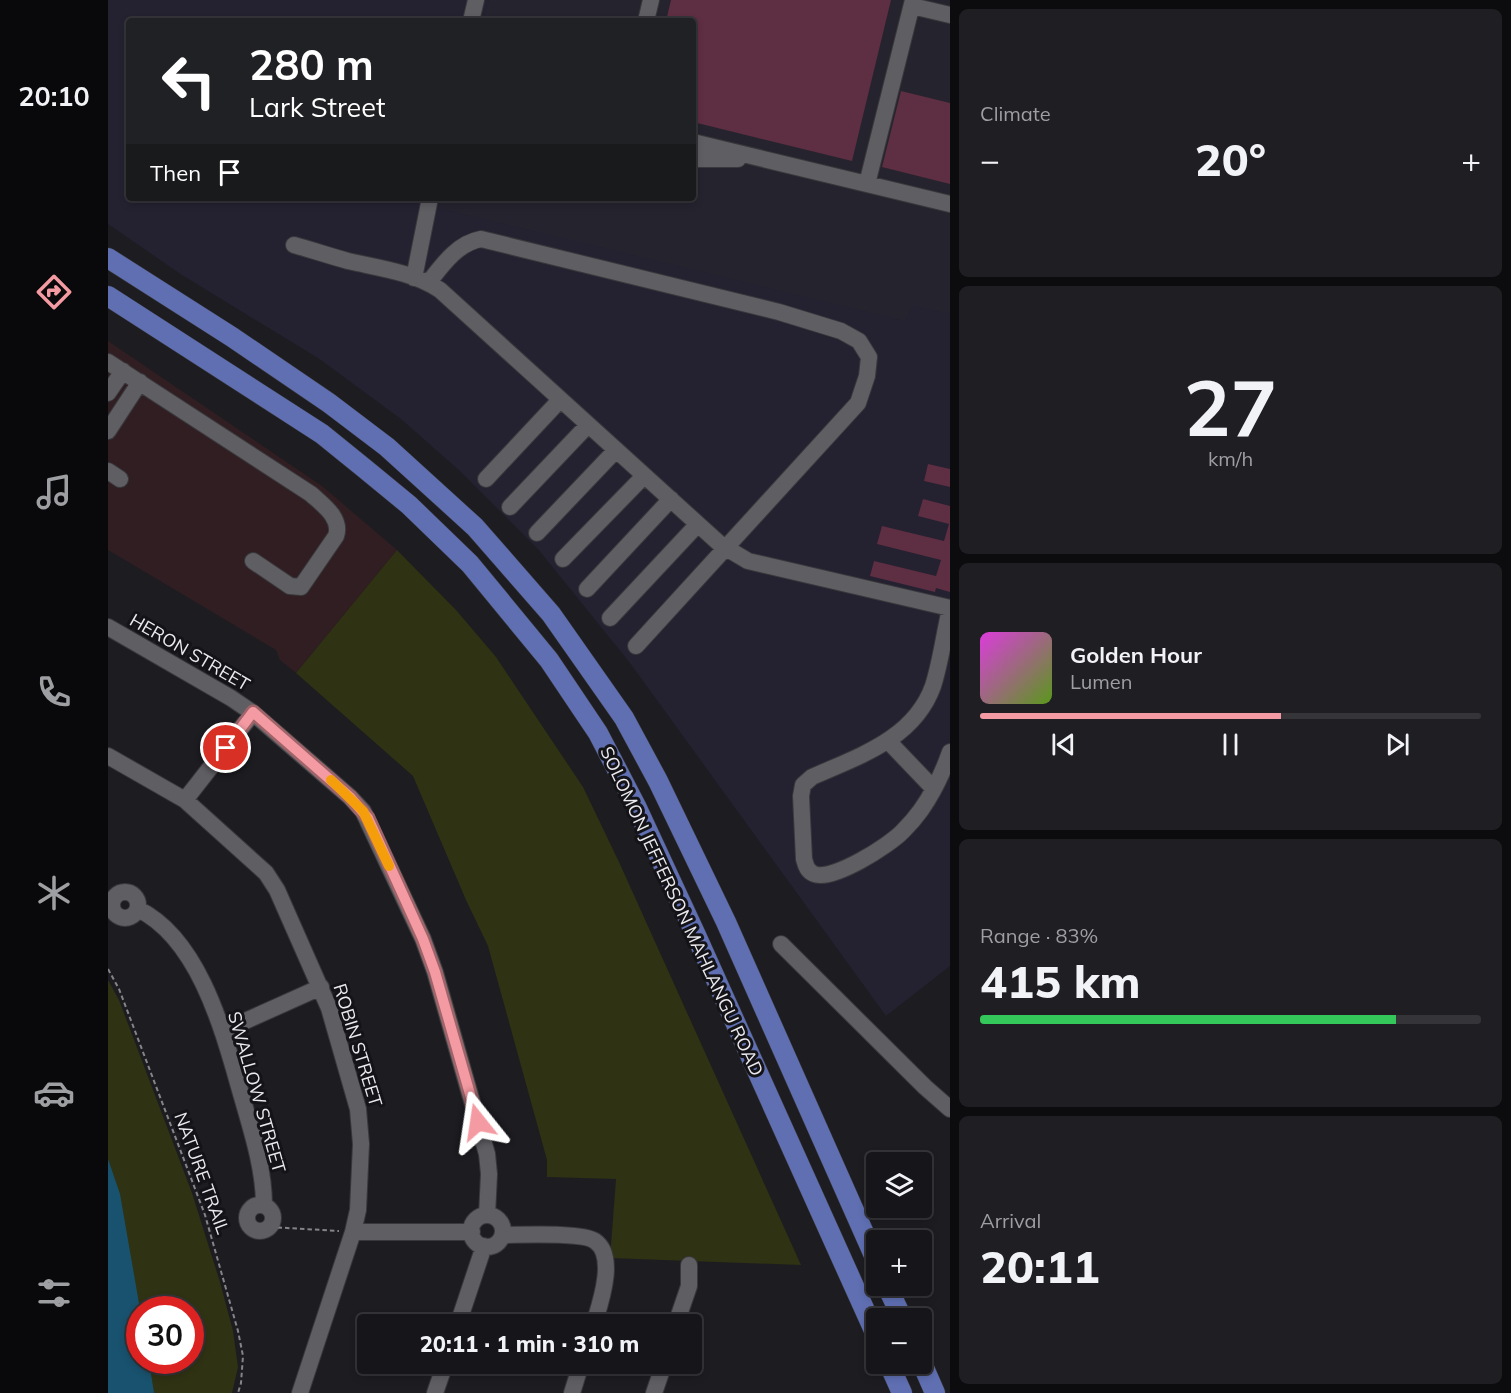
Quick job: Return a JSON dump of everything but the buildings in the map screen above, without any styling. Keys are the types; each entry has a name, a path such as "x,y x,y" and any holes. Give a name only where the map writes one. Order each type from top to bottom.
{"main road":[{"name":"SOLOMON JEFFERSON MAHLANGU ROAD","path":"108,258 232,337 338,409 387,447 475,527 551,614 624,718 658,781 726,922 866,1237"},
{"name":"SOLOMON JEFFERSON MAHLANGU ROAD","path":"108,296 322,434 409,505 463,556 549,660 598,733 636,806 866,1313"},
{"path":"893,1374 902,1393"},
{"path":"927,1374 935,1393"}],"street":[{"path":"472,18 476,0"},
{"path":"647,18 651,0"},
{"path":"867,184 913,3 950,15"},
{"path":"696,143 950,204"},
{"path":"696,159 766,159"},
{"path":"421,280 430,201"},
{"path":"421,280 458,249 470,241 481,239 779,312 841,331 859,341 869,357 867,376 858,403 636,646"},
{"path":"294,245 421,280 460,307 698,524 727,549 748,561 950,609 933,685 916,716 889,742 812,777 802,785 803,849 807,869 816,875 825,875 861,861 883,848 909,825 921,810 950,752"},
{"path":"108,362 311,494 326,508 336,522 338,529 336,536 301,587 290,586 253,561"},
{"path":"108,393 123,371"},
{"path":"108,430 140,382"},
{"path":"486,479 560,400"},
{"path":"510,507 588,425"},
{"path":"537,533 616,450"},
{"path":"563,560 644,476"},
{"path":"587,590 671,499"},
{"path":"610,618 698,524"},
{"name":"HERON STREET","path":"108,627 253,712 350,797 368,818 423,939 435,972 487,1154 489,1174 487,1215"},
{"path":"185,800 253,712"},
{"path":"889,742 933,788"},
{"name":"ROBIN STREET","path":"108,756 185,800 266,873 272,881 329,1008 358,1109 361,1144 358,1210 353,1232 300,1393"},
{"name":"SWALLOW STREET","path":"138,909 163,926 179,945 202,984 223,1031 262,1177 264,1205 251,1208 247,1220 251,1227 259,1231 270,1227"},
{"path":"781,944 950,1109"},
{"path":"223,1031 321,987"},
{"path":"487,1215 493,1216 501,1223 503,1234 494,1246 484,1246 475,1241 472,1232 478,1219 487,1215"},
{"path":"353,1232 472,1232"},
{"path":"503,1234 580,1236 596,1242 604,1252 605,1272 603,1295 597,1314"},
{"path":"461,1314 484,1246"},
{"path":"679,1314 689,1286 689,1265"},
{"path":"435,1393 442,1374"},
{"path":"572,1393 578,1374"},
{"path":"654,1393 661,1374"}],"path":[{"name":"NATURE TRAIL","path":"108,969 119,989 205,1215 243,1356 238,1393"},
{"path":"270,1227 353,1232"}],"shaded area":[{"path":"108,0 950,0 950,966 886,1016 630,663 538,549 461,472 401,419 318,358 182,275 108,224"},
{"path":"489,0 950,0 950,314 913,306 905,321 438,208 440,201 696,201 696,18 485,18"},
{"path":"108,341 322,486 397,550 296,673 280,660 276,650 108,550"}],"green space":[{"path":"397,550 456,610 496,657 583,787 801,1265 610,1258 616,1179 547,1177 547,1160 488,946 413,776 296,673"},
{"path":"108,980 119,1000 192,1193 220,1282 233,1331 238,1367 232,1393 108,1393"}],"water":[{"path":"108,1159 120,1194 138,1296 126,1296 126,1374 151,1374 154,1393 108,1393"}],"slow traffic":[{"path":"331,780 368,818 389,866"}],"route":[{"path":"226,748 253,712 350,797 368,818 423,939 435,972 478,1122"}]}
